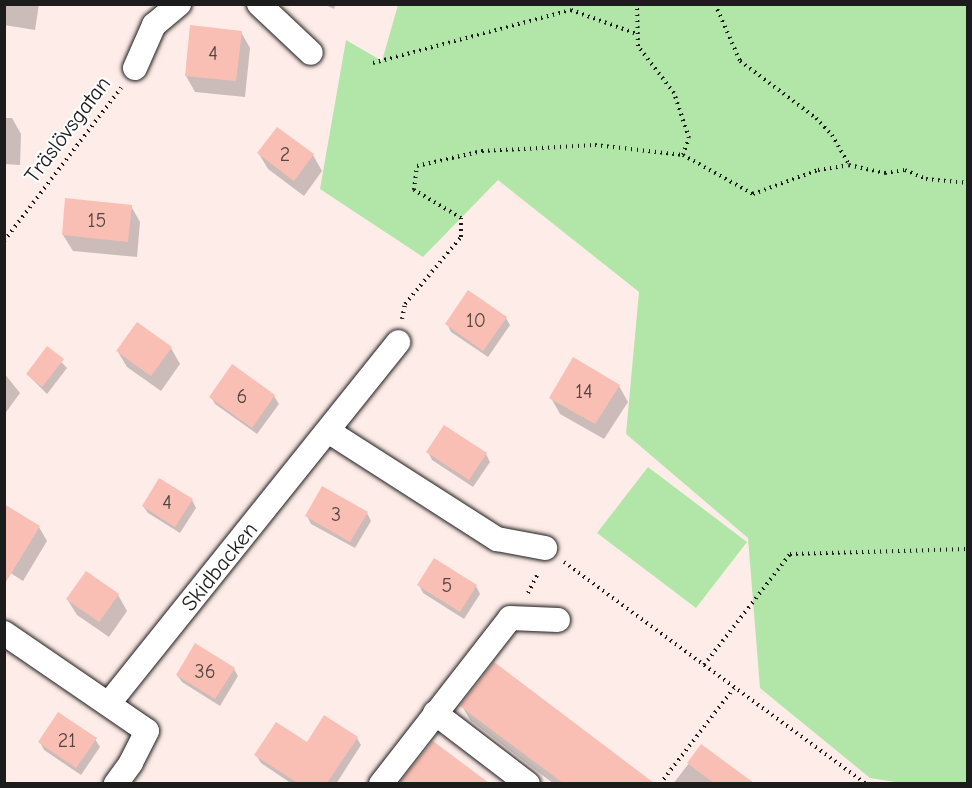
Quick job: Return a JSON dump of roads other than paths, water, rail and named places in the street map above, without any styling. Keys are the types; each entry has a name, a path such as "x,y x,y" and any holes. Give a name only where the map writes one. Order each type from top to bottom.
{"street":[{"path":"135,68 154,25 179,4"},
{"path":"259,4 311,54"},
{"name":"Skidbacken","path":"110,702 398,342"},
{"path":"328,431 497,539 545,548"},
{"path":"381,783 510,618 558,620"},
{"path":"4,633 110,702 147,731 131,763 116,783"},
{"path":"435,713 528,783"}]}
